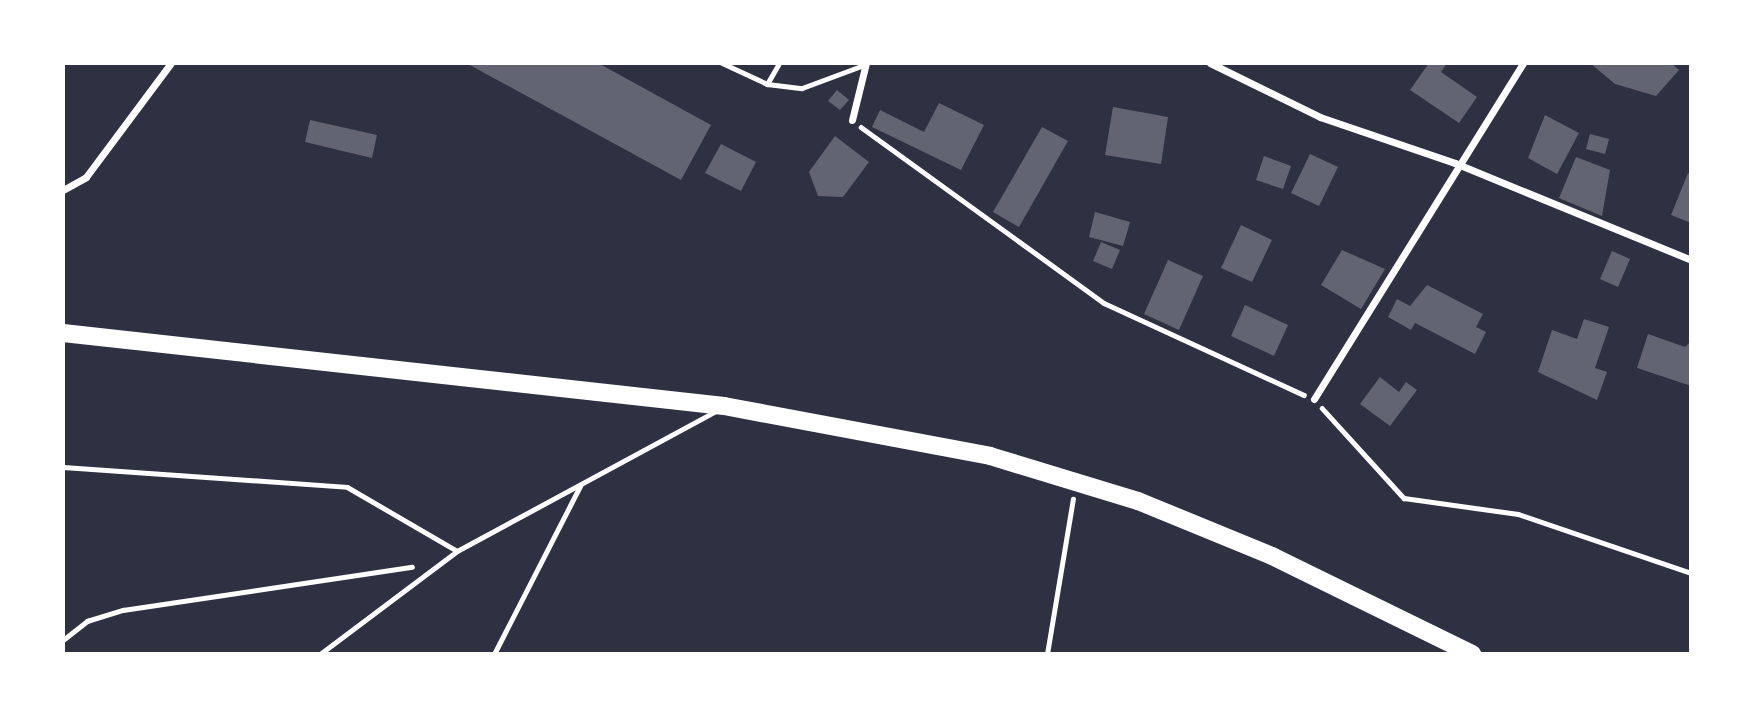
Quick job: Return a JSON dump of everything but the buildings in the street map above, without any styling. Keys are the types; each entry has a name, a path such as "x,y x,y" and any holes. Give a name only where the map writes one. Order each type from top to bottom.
{"highway":[{"path":"63,333 724,406 844,424 1075,481 1272,555 1472,654"}],"street":[{"path":"63,190 86,177 171,63"},
{"path":"1210,63 1320,117 1455,163 1691,260"},
{"path":"1314,399 1455,163 1523,63"},
{"path":"852,120 865,64"}],"lane":[{"path":"722,63 767,84 802,88 865,64"},
{"path":"767,84 779,63"},
{"path":"320,654 457,551 724,406"},
{"path":"63,467 347,487 457,551"},
{"path":"494,654 580,486"},
{"path":"1395,615 1455,654"}],"path":[{"path":"852,120 1104,303 1314,399 1405,498 1518,514 1691,573"},
{"path":"1047,654 1075,481"},
{"path":"63,640 87,621 123,610 441,563"}]}
